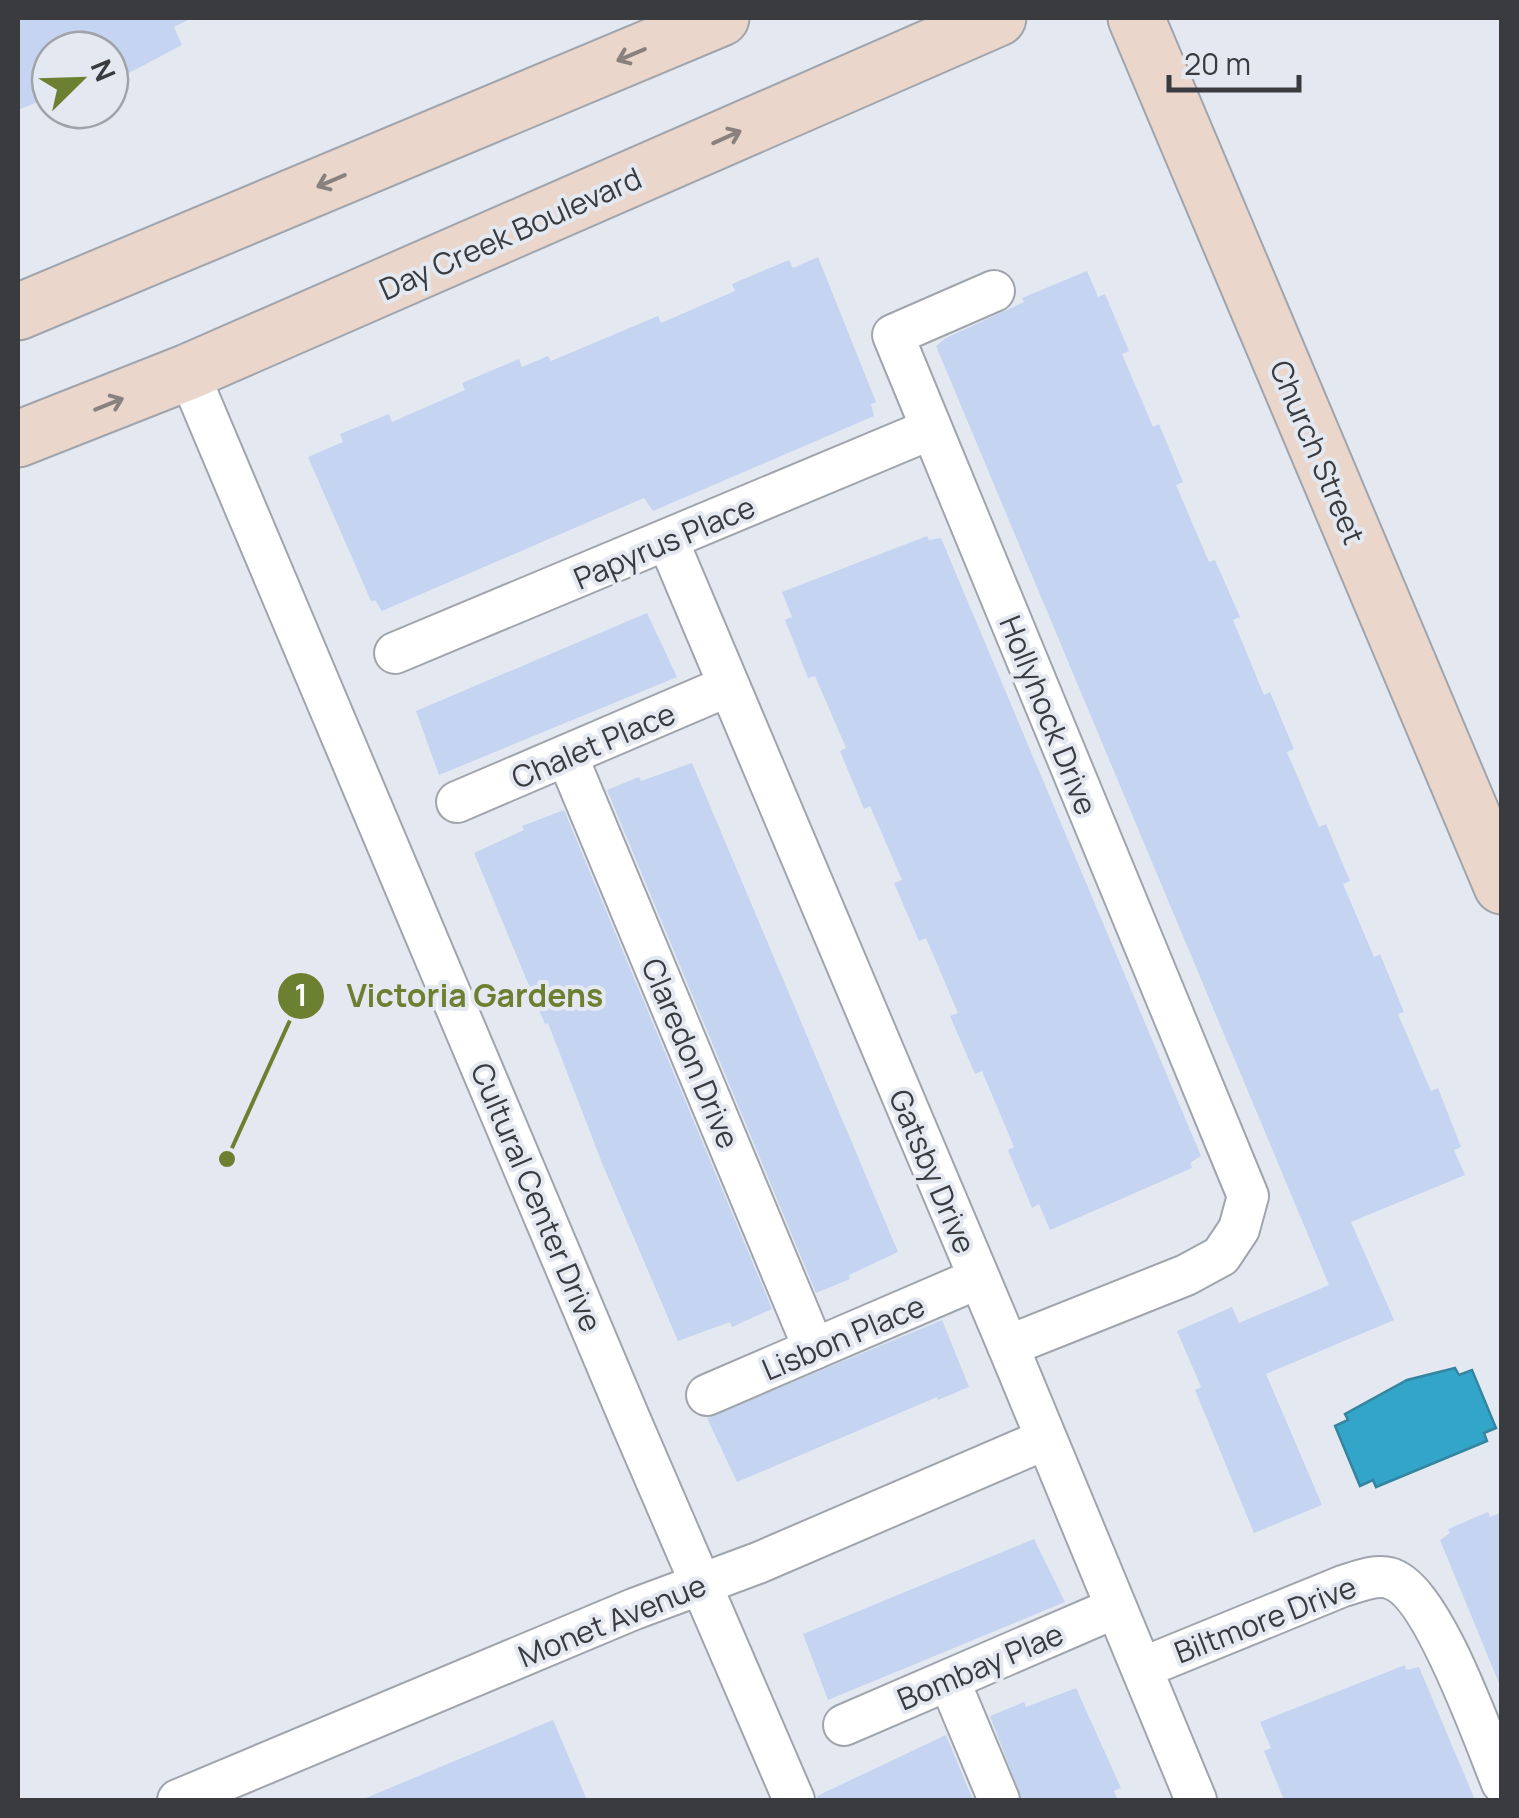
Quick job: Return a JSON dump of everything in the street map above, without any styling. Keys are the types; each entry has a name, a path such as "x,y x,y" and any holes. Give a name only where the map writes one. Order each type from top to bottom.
{"main road":[{"path":"18,312 721,18"},
{"name":"Day Creek Boulevard","path":"18,439 188,372 998,18"},
{"name":"Church Street","path":"1136,18 1502,886"}],"street":[{"name":"Hollyhock Drive","path":"994,291 893,335 1248,1196 1239,1229 1221,1256 1186,1275 1008,1346"},
{"name":"Cultural Center Drive","path":"188,372 794,1800"},
{"name":"Papyrus Place","path":"395,653 931,429"},
{"name":"Gatsby Drive","path":"668,542 1196,1800"},
{"name":"Chalet Place","path":"458,802 728,686"},
{"name":"Claredon Drive","path":"567,756 814,1349"},
{"name":"Lisbon Place","path":"707,1396 979,1278"},
{"name":"Monet Avenue","path":"178,1800 1046,1439"},
{"name":"Biltmore Drive","path":"1142,1668 1343,1586 1370,1578 1390,1578 1416,1597 1441,1637 1502,1783"},
{"name":"Bombay Plae","path":"844,1726 1116,1608"},
{"path":"948,1680 999,1800"}],"water":[{"path":"1455,1368 1459,1375 1472,1370 1496,1428 1484,1433 1487,1441 1376,1487 1373,1480 1360,1486 1335,1426 1348,1420 1345,1414 1407,1380"}],"building":[{"path":"18,18 192,18 174,27 182,45 130,72 130,30 30,30 30,105 18,110"},
{"path":"818,257 876,402 871,404 874,416 653,511 644,498 382,611 375,600 371,601 308,457 343,442 340,434 389,414 392,422 465,390 462,383 519,359 522,367 548,356 551,361 658,316 661,323 735,291 732,284 789,260 793,268"},
{"path":"1087,271 1098,297 1105,294 1129,351 1122,354 1153,427 1159,424 1183,482 1176,485 1209,562 1215,560 1240,617 1233,620 1264,695 1270,692 1294,749 1287,752 1319,827 1326,824 1350,881 1343,884 1374,957 1380,954 1404,1012 1398,1014 1431,1091 1438,1088 1461,1147 1454,1150 1465,1175 1351,1222 1394,1320 1266,1374 1322,1505 1254,1533 1195,1390 1201,1387 1177,1331 1232,1307 1239,1323 1329,1285 936,346 1024,302 1022,298"},
{"path":"927,536 929,540 941,538 1201,1156 1190,1163 1192,1168 1050,1230 1039,1204 1032,1208 1008,1150 1014,1147 982,1071 975,1074 950,1016 958,1013 926,938 919,941 894,883 902,880 870,806 864,809 840,751 846,748 815,676 808,678 785,620 792,617 782,592"},
{"path":"647,613 677,677 439,775 416,711"},
{"path":"692,763 898,1252 816,1293 607,790"},
{"path":"564,810 772,1309 732,1327 730,1322 678,1341 474,853 524,830 522,826"},
{"path":"942,1320 969,1387 737,1482 707,1418"},
{"path":"1488,1512 1490,1517 1502,1512 1501,1688 1440,1540 1450,1533 1448,1529"},
{"path":"1034,1539 1065,1602 828,1700 803,1634"},
{"path":"1405,1665 1406,1670 1419,1667 1475,1800 1284,1800 1264,1751 1271,1748 1260,1722"},
{"path":"1076,1688 1121,1788 1114,1791 1118,1800 1022,1800 990,1716"},
{"path":"553,1720 587,1800 361,1800"},
{"path":"946,1735 973,1800 817,1800 817,1796"}],"place":[{"name":"Victoria Gardens","path":"227,1159"}]}
